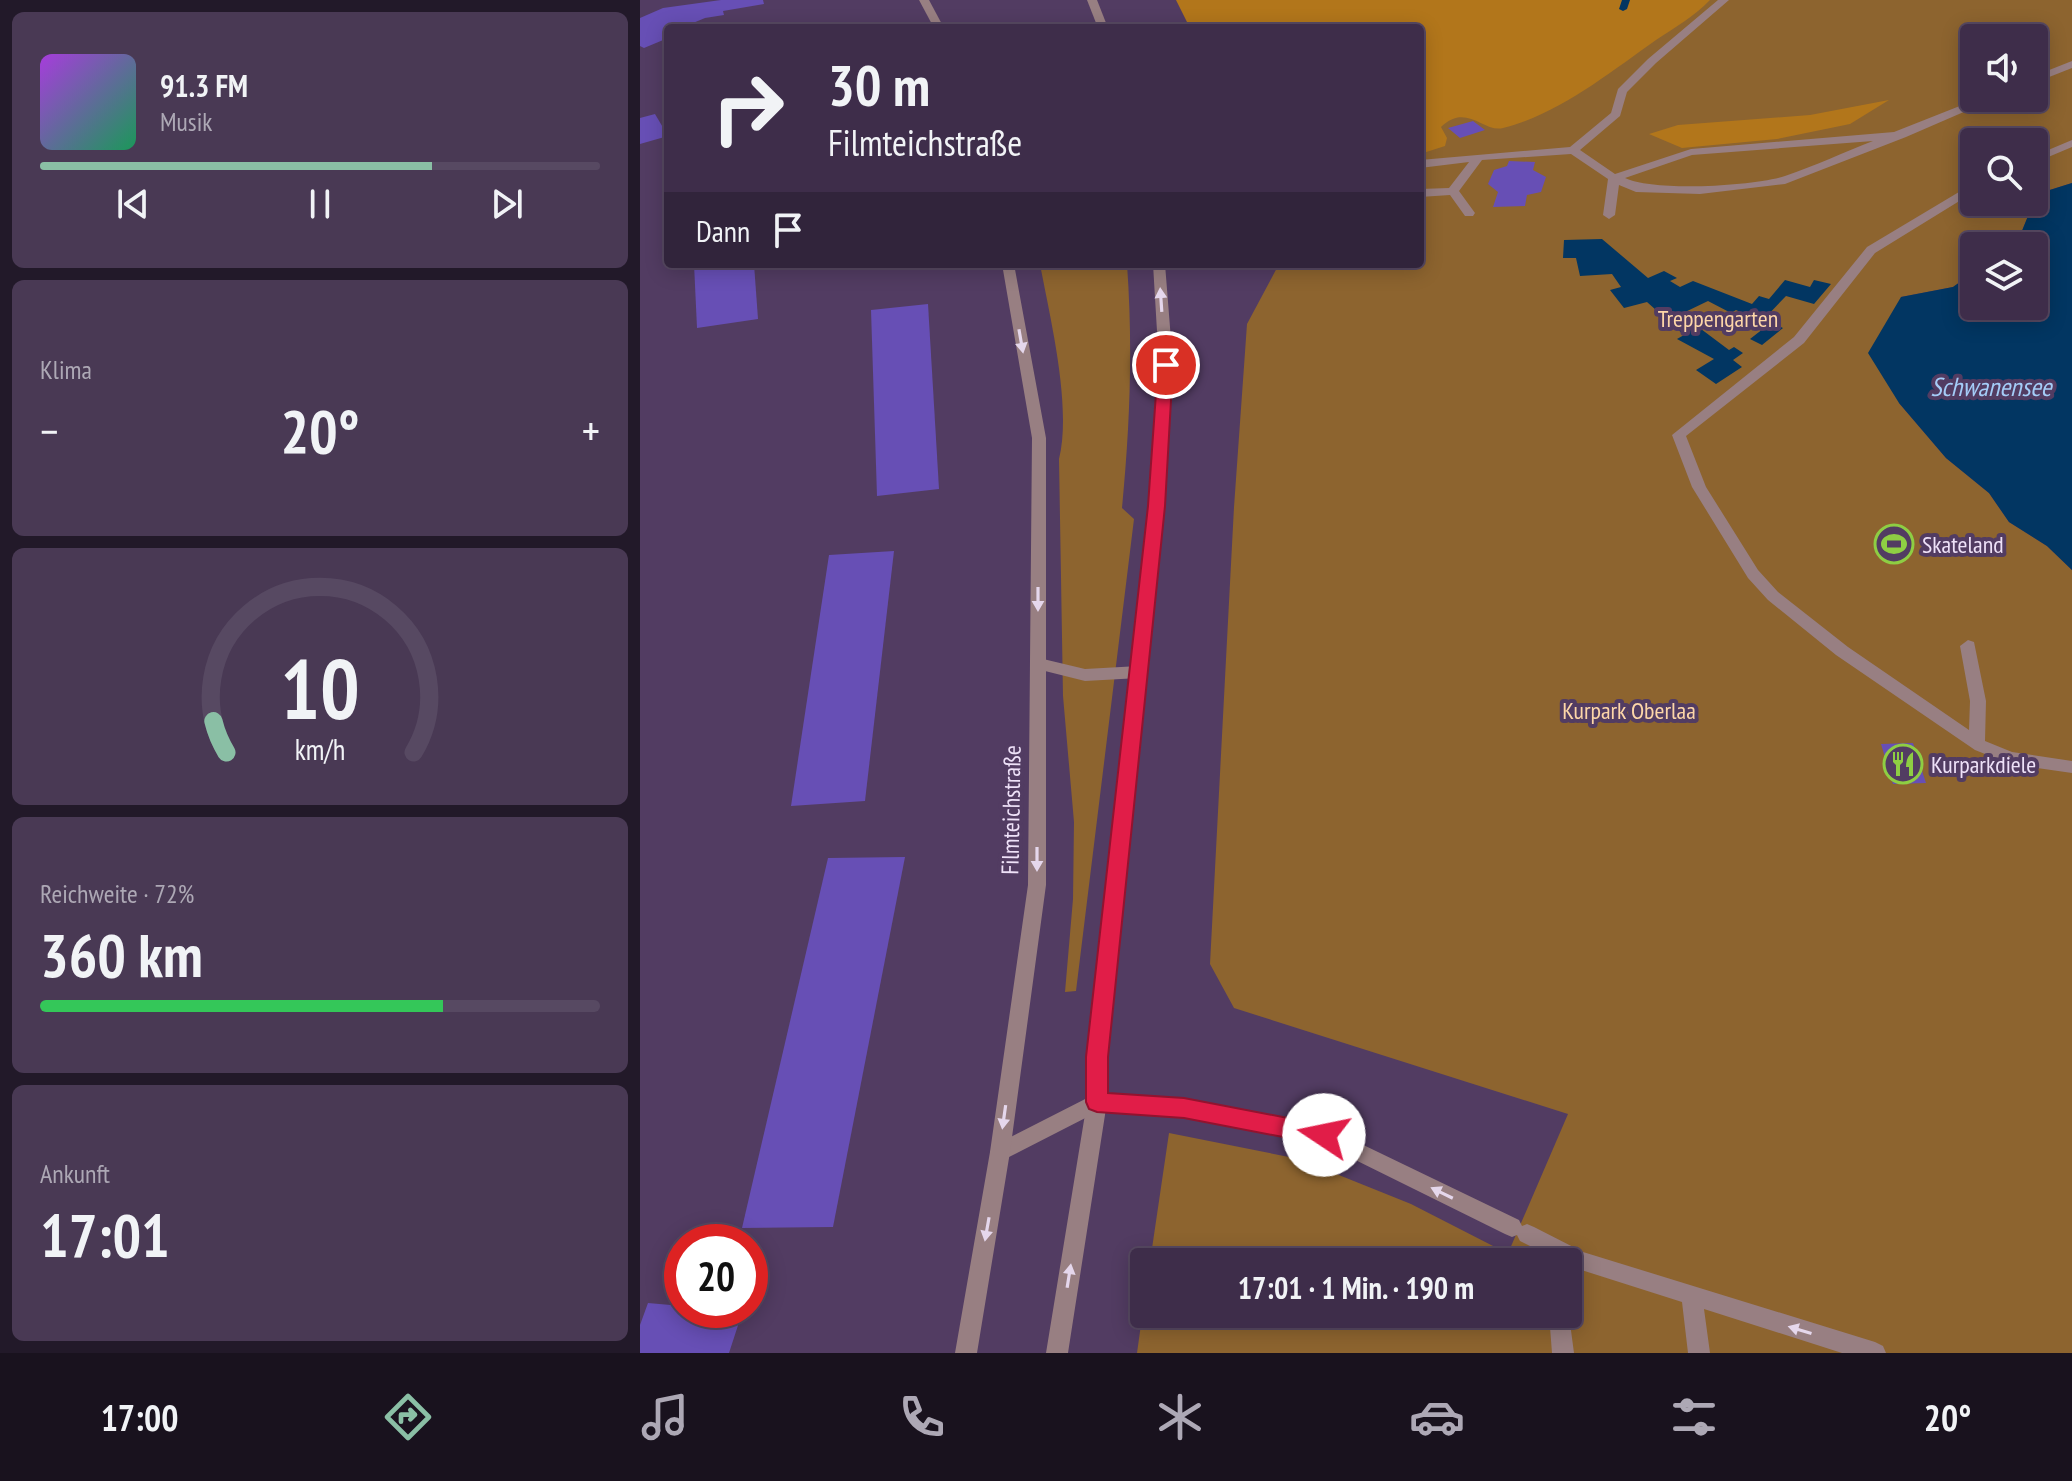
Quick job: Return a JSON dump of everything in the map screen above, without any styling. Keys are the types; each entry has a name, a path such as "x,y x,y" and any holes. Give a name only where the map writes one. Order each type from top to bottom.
{"street":[{"path":"924,0 937,24"},
{"path":"1092,0 1101,24"},
{"path":"1424,164 1573,150 1616,114 1622,91 1652,61 1724,0"},
{"path":"2048,74 2072,64"},
{"path":"1573,150 1614,178 1636,188 1700,190 1785,180 1960,111"},
{"path":"1614,178 1691,152 1902,135"},
{"path":"2048,154 2072,143"},
{"path":"1453,191 1478,157"},
{"path":"1609,215 1614,178"},
{"path":"1424,193 1453,191"},
{"path":"1453,191 1469,213"},
{"path":"1960,196 1871,250 1799,340 1679,435 1699,487 1753,574 1773,596 1842,651 1977,743 2010,758 2072,767"},
{"name":"Filmteichstraße","path":"966,1353 1000,1152 1037,885 1039,438 1009,268"},
{"path":"1057,1353 1097,1102 1097,1057 1157,506 1166,365 1159,268"},
{"path":"1968,646 1978,701 1977,743"},
{"path":"1039,664 1085,675 1139,672"},
{"path":"1000,1152 1097,1102 1184,1108 1324,1135 1520,1230 1546,1248"},
{"path":"1582,1261 1843,1348 1875,1353"},
{"path":"1692,1297 1699,1353"},
{"path":"1561,1328 1563,1353"}],"green space":[{"name":"Kurpark Oberlaa","path":"1245,0 2072,0 2072,183 2048,191 2048,128 1960,128 1960,216 2028,216 2022,232 1960,232 1960,282 1953,287 1901,297 1899,403 1946,458 1989,493 2009,522 2047,546 2072,570 2072,1353 1137,1353 1140,1328 1582,1328 1582,1248 1510,1248 1568,1114 1234,1008 1210,964 1234,507 1247,324 1277,268 1424,268 1424,24 1395,24"},
{"path":"1041,268 1127,268 1130,386 1122,508 1134,519 1076,991 1065,992 1073,899 1074,822 1063,696 1059,459 1063,414 1058,362"},
{"name":"Kurpark Oberlaa","path":"1169,1133 1299,1159 1411,1204 1495,1247 1152,1248"}],"shaded area":[{"path":"1176,0 1710,0 1684,22 1564,103 1524,122 1503,128 1467,118 1450,120 1441,127 1447,138 1445,146 1424,153 1424,24 1188,24"},
{"path":"1889,100 1850,124 1777,139 1682,148 1649,134 1678,125 1810,115"}],"water":[{"name":"Schwanensee","path":"2072,183 2072,570 2047,546 2009,522 1989,493 1946,458 1899,403 1868,353 1901,297 1953,287 1960,282 1960,320 2048,320 2048,232 2021,232 2028,216 2048,216 2048,191"},
{"path":"1602,239 1648,278 1664,271 1677,278 1670,281 1680,287 1693,281 1752,304 1759,296 1769,299 1785,280 1810,287 1814,280 1831,284 1814,304 1786,296 1764,319 1783,328 1762,345 1750,339 1768,325 1736,310 1731,313 1708,301 1681,314 1729,350 1734,347 1743,353 1733,360 1742,367 1716,384 1696,370 1714,359 1677,339 1684,335 1647,302 1624,308 1610,290 1621,287 1612,274 1580,276 1576,258 1563,258 1564,240"}],"building":[{"path":"721,0 763,0 764,4 723,11 724,15 705,18 695,24 664,24 664,40 644,48 640,46 640,18 663,8"},
{"path":"655,114 664,129 664,137 640,144 640,118"},
{"path":"1473,121 1485,130 1460,138 1448,128"},
{"path":"1509,161 1535,162 1533,170 1546,177 1541,192 1527,195 1525,206 1493,207 1498,192 1488,184 1494,170 1507,166"},
{"path":"694,268 754,268 758,319 697,328"},
{"path":"928,304 939,489 877,496 871,310"},
{"path":"894,551 865,801 791,806 829,555"},
{"name":"Kurparkdiele","path":"1913,743 1926,783 1893,784 1881,744"},
{"path":"905,857 833,1227 768,1228 768,1224 743,1224 828,858"},
{"path":"648,1303 664,1304 664,1328 737,1328 729,1353 640,1353 640,1325"}],"waterway":[{"path":"1623,9 1626,0"}],"place":[{"name":"Skateland","path":"1894,544"},
{"name":"Kurparkdiele","path":"1903,764"}],"route":[{"path":"1166,365 1157,506 1097,1057 1097,1102 1184,1108 1324,1135"}],"park label":[{"name":"Treppengarten","path":"1718,318"}]}
